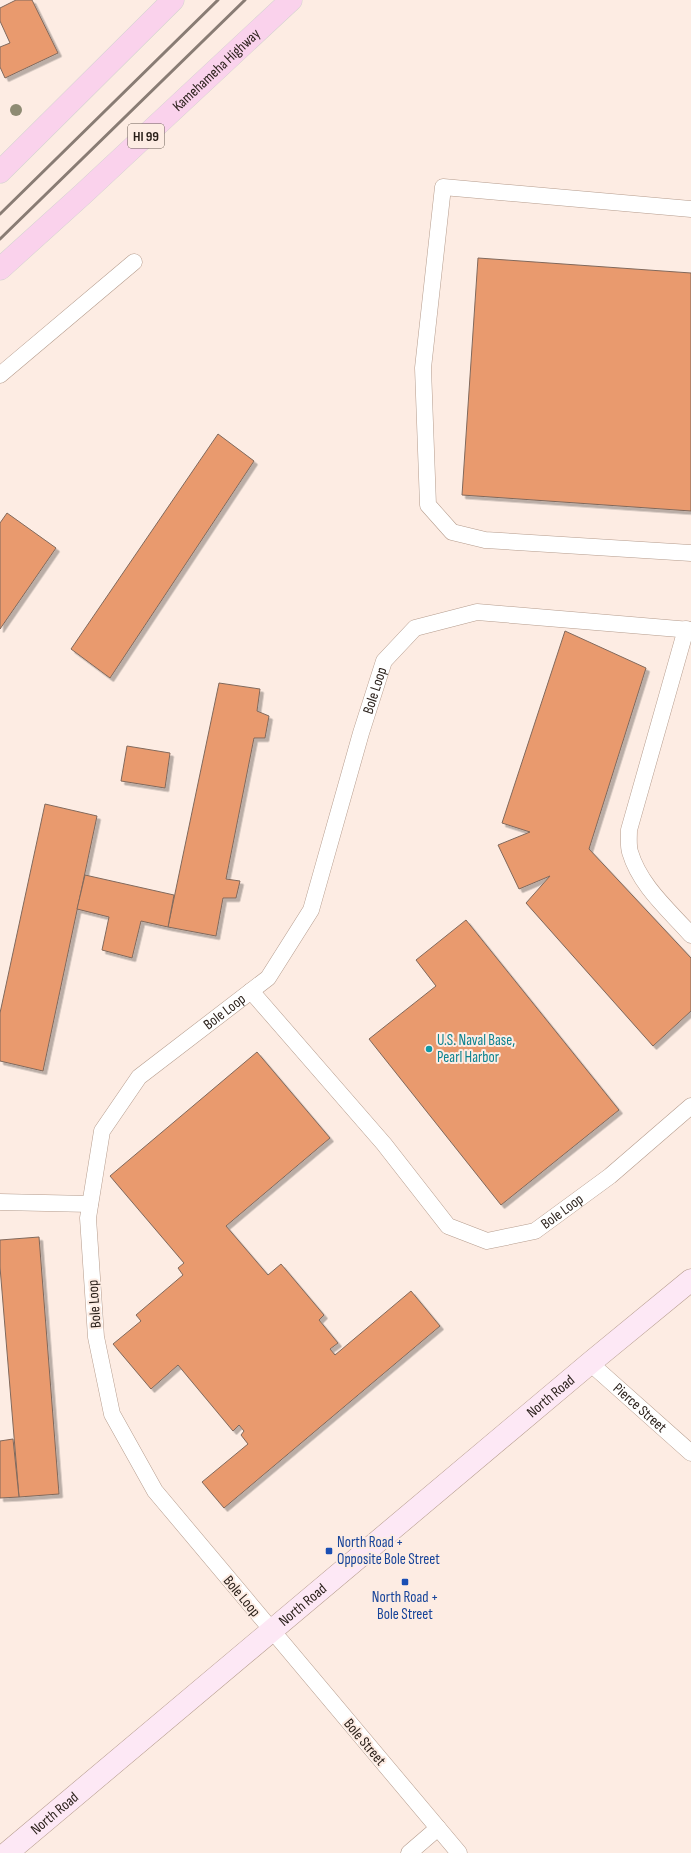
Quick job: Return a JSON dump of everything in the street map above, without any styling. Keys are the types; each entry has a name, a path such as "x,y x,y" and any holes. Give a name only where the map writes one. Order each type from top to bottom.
{"main road":[{"path":"0,172 173,0"},
{"name":"Kamehameha Highway","path":"0,270 84,194 291,0"}],"street":[{"name":"North Road","path":"7,1853 590,1363 691,1280"}],"lane":[{"path":"691,209 443,187 424,368 428,505 452,532 485,540 691,553"},
{"path":"0,375 134,262"},
{"name":"Bole Loop","path":"271,1631 155,1491 112,1414 96,1337 88,1218 102,1131 139,1077 268,978 311,910 361,733 384,662 415,628 478,612 688,630"},
{"path":"688,630 629,830 630,851 648,888 691,935"},
{"name":"Bole Loop","path":"252,991 384,1144 448,1226 487,1240 535,1231 610,1176 691,1106"},
{"path":"0,1202 90,1204"},
{"name":"Pierce Street","path":"590,1363 691,1453"},
{"name":"Bole Street","path":"271,1631 459,1853"},
{"path":"409,1853 438,1828"}],"building":[{"path":"16,0 32,0 58,53 5,78 0,67 0,47 10,43 0,21 0,8"},
{"path":"478,258 691,273 691,511 462,495"},
{"path":"218,434 254,461 110,678 71,649"},
{"path":"7,513 56,548 0,629 0,523"},
{"path":"565,631 646,668 589,849 691,958 691,1011 653,1046 526,903 550,876 519,889 498,845 530,832 502,823"},
{"path":"219,683 260,689 257,711 269,716 265,738 254,738 226,879 240,881 236,898 223,898 216,936 168,927"},
{"path":"127,746 170,753 165,788 121,781"},
{"path":"45,804 97,816 43,1071 0,1061 0,1013"},
{"path":"85,875 174,895 168,927 141,921 132,958 102,950 109,917 77,909"},
{"path":"466,920 619,1110 501,1205 369,1039 436,986 416,960"},
{"path":"257,1052 330,1138 226,1226 268,1275 281,1264 324,1315 319,1320 338,1343 330,1349 335,1355 411,1291 440,1326 224,1508 202,1482 248,1444 241,1435 244,1431 239,1425 233,1431 178,1365 151,1389 113,1344 141,1321 136,1315 183,1275 178,1268 184,1263 110,1176"},
{"path":"39,1237 59,1494 19,1497 0,1267 0,1240"},
{"path":"13,1439 19,1497 0,1498 0,1441"}],"railway":[{"path":"0,214 218,0"},
{"path":"0,239 245,0"}],"place":[{"name":"U.S. Naval Base, Pearl Harbor","path":"429,1049"},
{"name":"North Road + Opposite Bole Street","path":"329,1551"},
{"name":"North Road + Bole Street","path":"405,1582"}]}
